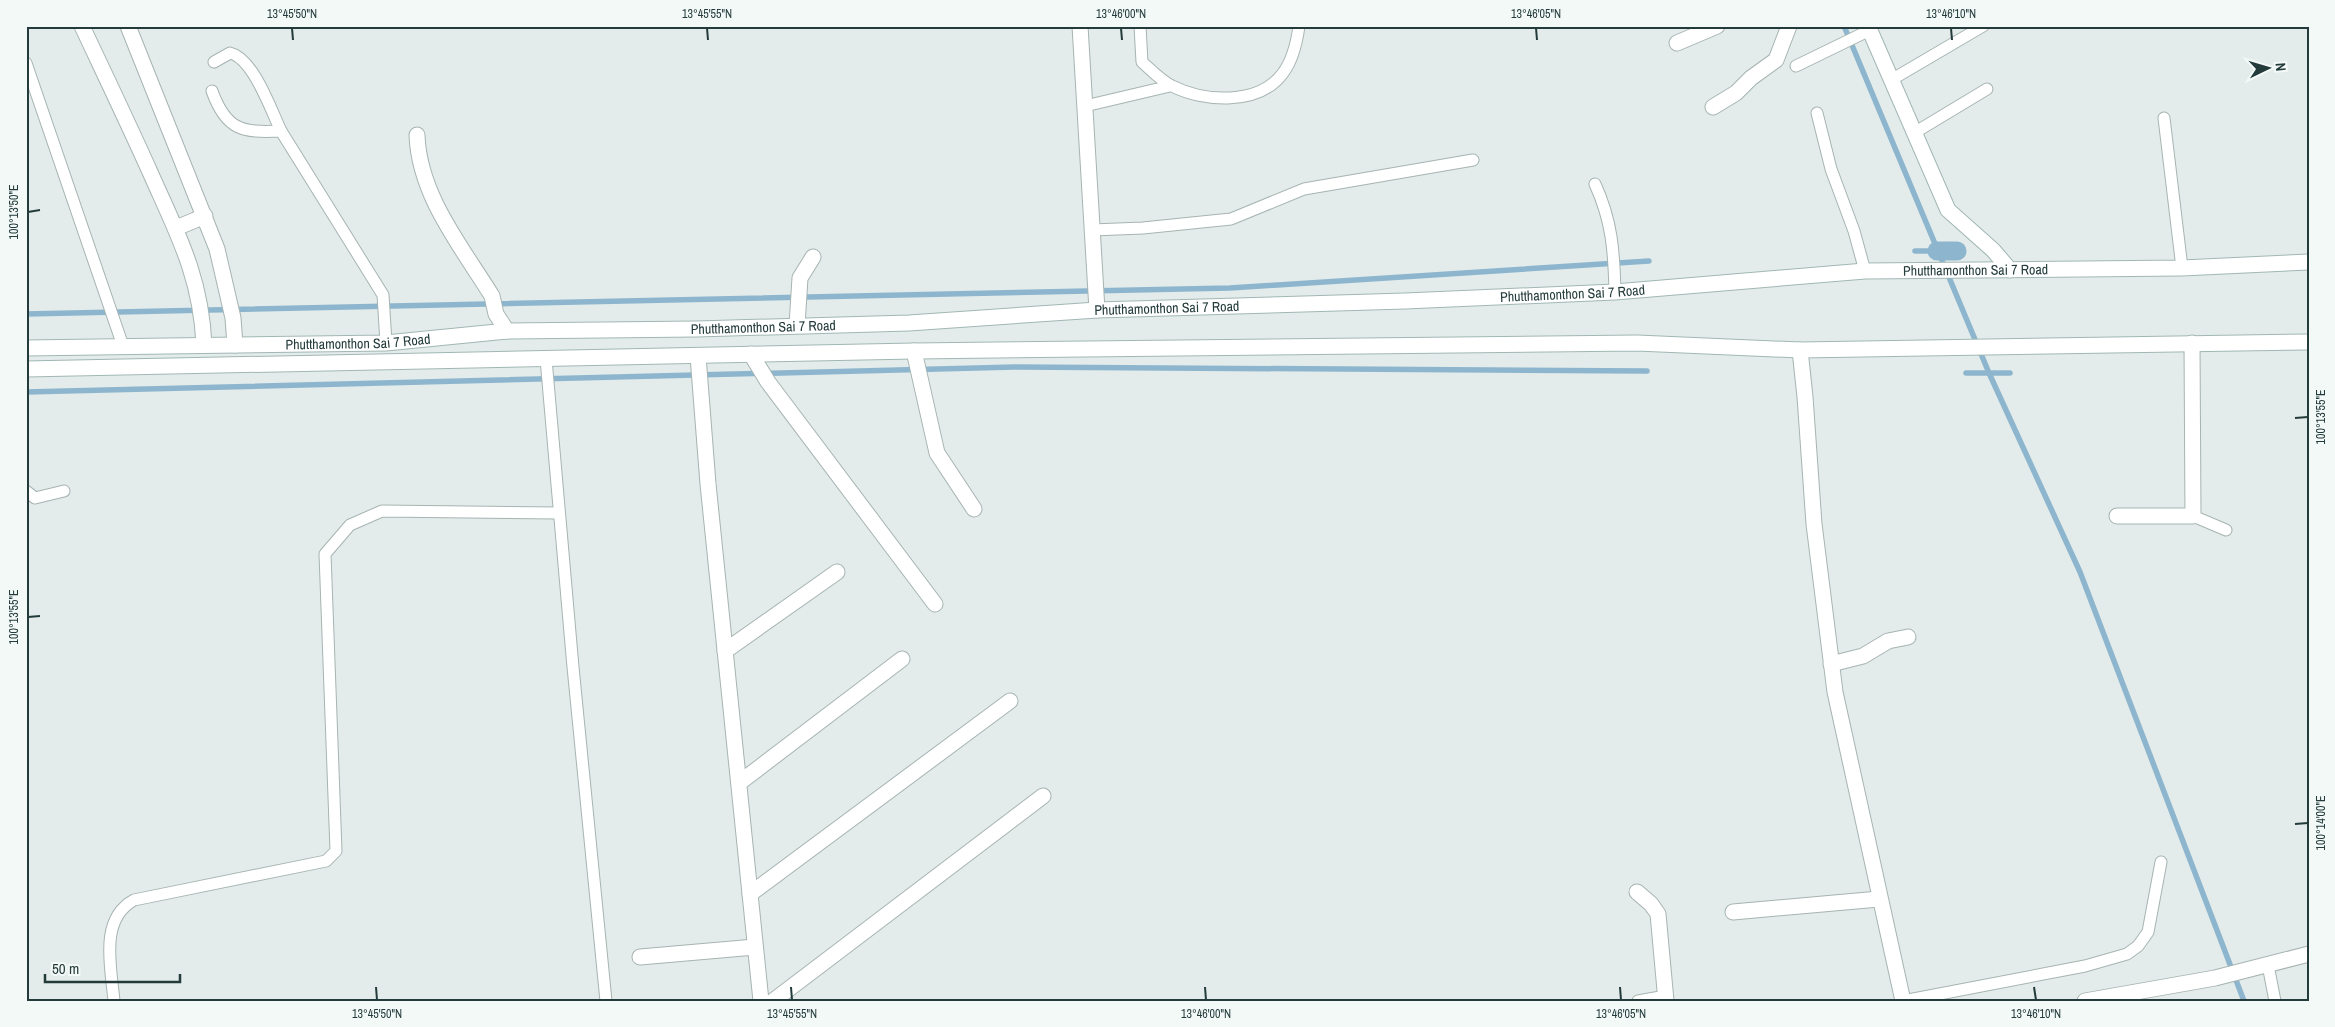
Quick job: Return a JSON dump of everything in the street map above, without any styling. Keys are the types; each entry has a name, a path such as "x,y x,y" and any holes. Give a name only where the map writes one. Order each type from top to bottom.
{"street":[{"path":"82,26 176,228 196,280 203,320 204,345"},
{"path":"128,26 205,216 225,274 233,318 235,345"},
{"path":"1080,26 1096,306"},
{"path":"1677,43 1717,26"},
{"path":"1713,108 1736,93 1751,78 1776,60 1789,26"},
{"path":"1869,28 1948,210 1971,233 1992,250 2010,270"},
{"path":"417,135 418,154 428,190 492,296 496,314 507,331"},
{"path":"176,228 205,216"},
{"path":"796,325 800,278 813,257"},
{"name":"Phutthamonthon Sai 7 Road","path":"26,348 386,342 507,331 697,329 910,323 1096,306 1405,301 1615,292 1865,271 2182,268 2309,262"},
{"name":"Phutthamonthon Sai 7 Road","path":"26,369 698,358 754,359 914,354 1636,343 1800,350 2309,342"},
{"path":"2117,516 2193,516 2192,343"},
{"path":"1800,350 1814,524 1832,664 1879,899 1903,1001"},
{"path":"914,354 937,453 974,509"},
{"path":"698,358 760,1001"},
{"path":"754,359 767,380 935,604"},
{"path":"725,651 837,572"},
{"path":"1832,664 1863,656 1888,642 1908,637"},
{"path":"739,783 902,660"},
{"path":"750,894 1010,701"},
{"path":"773,1001 1043,796"},
{"path":"1637,892 1658,914 1666,998"},
{"path":"1732,912 1879,899"},
{"path":"640,957 755,947"},
{"path":"2085,1001 2215,978 2309,954"}],"lane":[{"path":"1140,26 1142,62 1170,86 1189,93 1219,98 1242,97 1267,88 1283,73 1295,46 1299,26"},
{"path":"1891,80 1983,26"},
{"path":"1796,66 1869,28"},
{"path":"214,62 230,53 239,55 250,69 281,131 383,295 386,342"},
{"path":"26,63 123,346"},
{"path":"1085,106 1170,86"},
{"path":"1914,133 1987,89"},
{"path":"212,90 222,114 236,127 252,133 281,131"},
{"path":"1817,113 1831,169 1854,231 1865,271"},
{"path":"2164,118 2182,268"},
{"path":"1092,230 1143,228 1231,219 1304,189 1473,160"},
{"path":"1596,184 1606,208 1614,250 1615,292"},
{"path":"546,361 606,1001"},
{"path":"26,491 35,498 64,491"},
{"path":"114,1001 109,945 116,915 123,906 134,900 326,861 336,851 325,554 350,525 382,511 559,513"},
{"path":"2193,516 2226,530"},
{"path":"1903,1001 2085,966 2127,954 2138,946 2148,932 2161,862"},
{"path":"2268,965 2275,1001"},
{"path":"1638,1001 1666,998"}],"waterway":[{"path":"1844,26 1989,373 2080,572 2244,1001"},
{"path":"1915,251 1937,251"},
{"path":"1937,251 1957,251"},
{"path":"26,314 1230,288 1649,261"},
{"path":"26,392 1015,367 1647,371"},
{"path":"1966,373 2010,373"}]}
